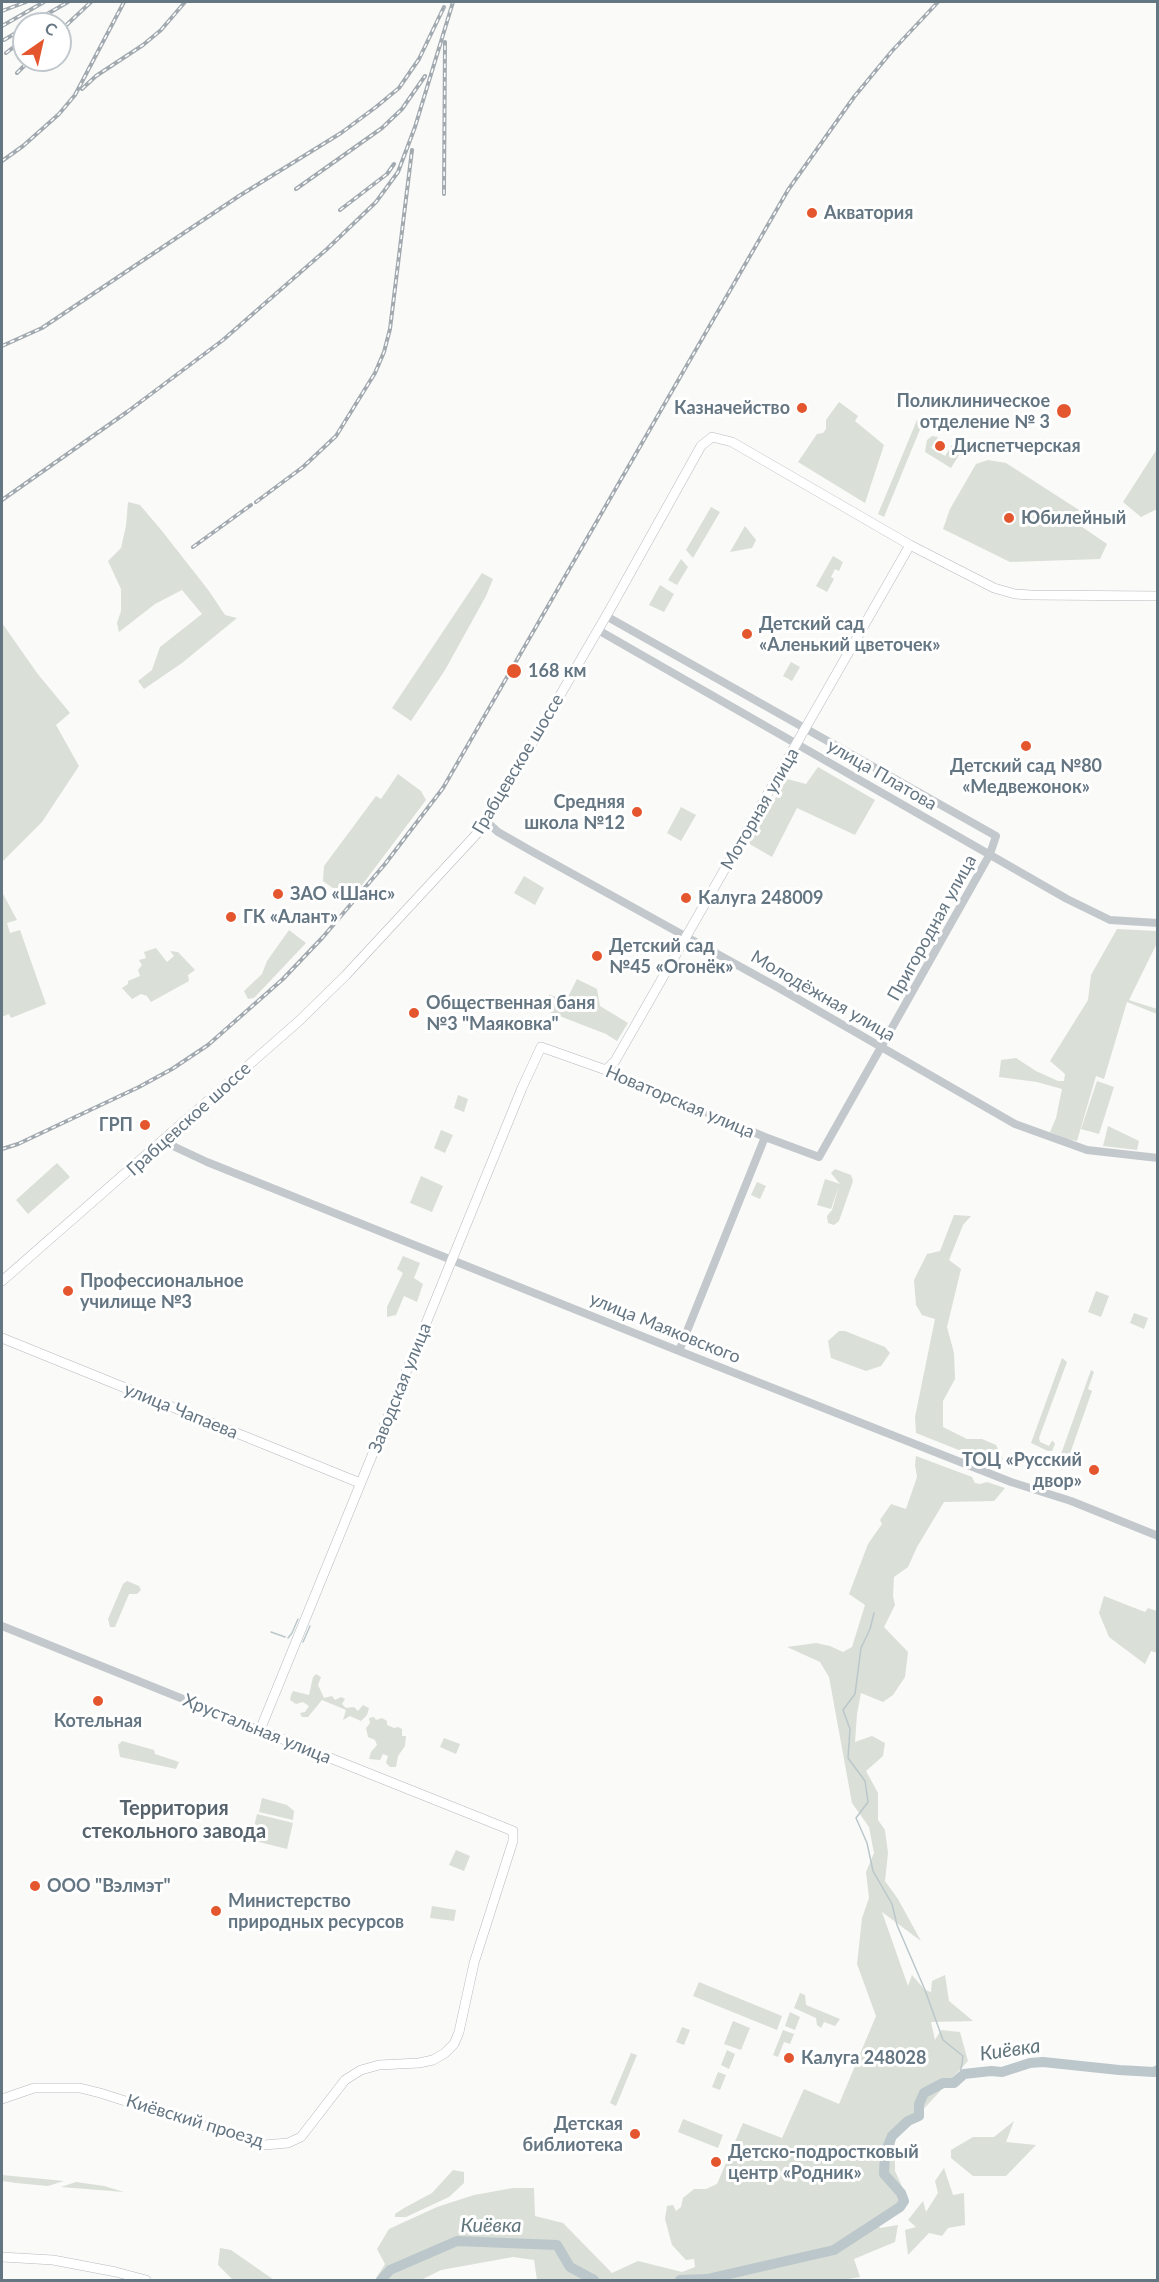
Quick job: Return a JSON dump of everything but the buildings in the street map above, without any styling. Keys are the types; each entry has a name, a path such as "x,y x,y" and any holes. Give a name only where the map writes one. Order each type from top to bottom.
{"main road":[{"name":"Грабцевское шоссе","path":"4,1279 166,1140 299,1021 346,975 487,822 606,616 700,446 712,437 732,442 910,545 974,579 1015,594 1158,596"},
{"name":"Моторная улица","path":"606,1070 624,1048 910,545"},
{"name":"Новаторская улица","path":"541,1047 606,1070"},
{"name":"Заводская улица","path":"260,1730 541,1047"},
{"name":"улица Чапаева","path":"2,1336 86,1373 360,1483"},
{"name":"Хрустальная улица","path":"260,1730 513,1831"},
{"name":"Киёвский проезд","path":"2,2099 34,2088 80,2088 264,2145 288,2143 301,2137 345,2080 361,2070 379,2065 433,2060 454,2044 459,2032 474,1963 513,1841 513,1831"},
{"path":"2,2256 53,2260 146,2280"}],"street":[{"name":"улица Платова","path":"606,616 996,836"},
{"name":"улица Платова","path":"598,630 1062,896 1110,920 1158,923"},
{"name":"Молодёжная улица","path":"487,822 498,832 1015,1124 1042,1136 1095,1152 1158,1158"},
{"name":"Пригородная улица","path":"819,1157 990,854 996,836"},
{"name":"Новаторская улица","path":"606,1070 765,1137 819,1157"},
{"path":"679,1351 765,1137"},
{"name":"улица Маяковского","path":"166,1140 175,1147 207,1162 679,1351 1011,1482 1071,1501 1158,1536"},
{"name":"Хрустальная улица","path":"2,1626 260,1730"}],"shaded area":[{"path":"839,402 858,416 855,421 884,445 865,503 798,462 817,434 823,433 826,429 826,420"},
{"path":"917,420 923,422 884,517 878,514"},
{"path":"932,436 938,437 931,448 945,456 952,445 959,455 951,468 925,452 927,440"},
{"path":"1157,449 1157,509 1141,517 1123,502"},
{"path":"988,460 1006,463 1079,510 1072,520 1107,544 1100,559 1010,562 943,529 950,509 976,464"},
{"path":"128,502 140,505 209,591 225,615 237,618 182,663 144,689 138,681 152,670 160,647 202,614 182,590 155,604 119,632 117,623 121,611 121,589 108,561 121,548"},
{"path":"711,507 720,512 693,558 686,550"},
{"path":"745,526 756,540 752,548 730,552"},
{"path":"833,556 843,562 839,571 835,569 831,577 834,579 827,592 816,586"},
{"path":"681,559 688,567 677,585 668,580"},
{"path":"482,573 493,579 486,596 445,670 411,721 392,708"},
{"path":"660,585 674,594 664,612 649,605"},
{"path":"2,623 37,673 70,713 56,725 79,766 42,822 2,862"},
{"path":"791,662 800,667 792,681 783,676"},
{"path":"818,767 875,800 855,835 797,808 772,857 748,843 787,779 806,784"},
{"path":"398,774 421,791 426,800 356,893 341,894 323,881 324,866 376,796 381,799"},
{"path":"681,807 696,815 681,841 667,833"},
{"path":"524,876 544,888 535,905 514,893"},
{"path":"2,892 17,920 7,923 10,933 20,930 46,1004 11,1018 9,1014 2,1017"},
{"path":"1117,929 1157,931 1157,943 1129,1000 1157,1009 1157,1014 1127,1002 1104,1079 1096,1076 1077,1141 1067,1139 1050,1132 1056,1118 1062,1089 1037,1082 999,1077 1001,1060 1016,1058 1036,1071 1058,1081 1064,1081 1065,1074 1050,1061 1088,1000 1091,975"},
{"path":"289,930 306,943 254,998 248,999 244,991 262,974 267,961"},
{"path":"156,948 167,962 174,956 170,951 178,952 195,970 188,975 189,981 151,1002 147,996 141,994 132,999 122,988 128,984 128,981 140,976 138,970 142,965 139,960 146,958 144,952"},
{"path":"577,979 597,989 600,1006 628,1023 617,1041 606,1034 544,1010 549,995 567,999"},
{"path":"1097,1081 1114,1087 1099,1134 1081,1129"},
{"path":"458,1095 468,1099 464,1112 454,1108"},
{"path":"1108,1126 1139,1141 1137,1150 1103,1146"},
{"path":"441,1130 453,1135 445,1153 434,1148"},
{"path":"57,1163 70,1177 28,1214 16,1200"},
{"path":"835,1169 851,1175 853,1181 839,1221 834,1225 828,1223 827,1216 832,1210 839,1186 831,1209 817,1205 825,1179 840,1184 831,1173"},
{"path":"421,1176 443,1186 432,1212 410,1203"},
{"path":"757,1182 766,1186 760,1199 751,1195"},
{"path":"954,1215 971,1216 963,1225 949,1260 961,1269 947,1327 954,1353 955,1379 943,1401 943,1427 967,1439 982,1439 996,1445 1003,1459 994,1464 916,1433 915,1417 935,1319 922,1315 916,1305 914,1280 927,1254 940,1251"},
{"path":"403,1256 420,1263 414,1278 423,1284 417,1302 404,1296 396,1315 387,1317 387,1307 403,1273 397,1269"},
{"path":"1096,1291 1109,1296 1101,1317 1088,1312"},
{"path":"1134,1313 1148,1318 1144,1329 1130,1323"},
{"path":"839,1331 845,1331 885,1347 890,1353 881,1366 866,1371 831,1358 828,1341"},
{"path":"1062,1358 1067,1362 1039,1438 1040,1442 1049,1446 1053,1441 1055,1444 1052,1451 1048,1451 1031,1443"},
{"path":"1091,1370 1094,1372 1088,1389 1092,1391 1066,1465 1060,1457"},
{"path":"916,1456 972,1477 975,1483 987,1482 1005,1488 994,1501 944,1502 917,1547 908,1567 894,1577 895,1605 884,1627 908,1652 905,1677 893,1695 883,1702 861,1693 857,1714 855,1742 872,1736 885,1743 883,1756 866,1771 878,1793 878,1820 885,1830 888,1853 885,1881 898,1899 921,1941 882,1912 908,1986 912,1975 925,1990 931,1992 932,1981 945,1975 949,2001 973,2021 931,2022 935,2040 941,2030 960,2032 968,2061 895,2140 895,2171 907,2197 877,2222 880,2228 898,2225 895,2242 854,2259 860,2277 842,2280 537,2280 534,2260 513,2257 441,2270 421,2280 375,2280 385,2264 377,2249 389,2229 437,2207 474,2195 513,2188 534,2188 535,2216 563,2223 612,2273 638,2261 682,2272 695,2267 694,2259 686,2260 672,2245 665,2219 667,2206 673,2205 676,2211 681,2207 683,2198 694,2189 706,2189 717,2184 743,2123 782,2138 804,2089 839,2104 876,2016 857,1964 862,1918 869,1898 866,1872 874,1853 869,1827 852,1803 829,1677 820,1662 787,1647 816,1643 843,1652 852,1647 865,1605 849,1594 868,1544 882,1524 880,1520 891,1504 906,1509 917,1477"},
{"path":"127,1581 139,1586 141,1590 137,1594 129,1594 115,1627 110,1627 108,1619 123,1584"},
{"path":"1104,1596 1145,1612 1148,1608 1157,1611 1157,1653 1151,1651 1145,1664 1109,1637 1099,1613"},
{"path":"316,1674 321,1677 318,1685 324,1698 332,1696 335,1700 341,1697 345,1699 342,1704 346,1708 354,1707 358,1711 363,1705 369,1708 367,1715 361,1721 350,1716 343,1720 346,1710 322,1700 308,1717 302,1717 300,1713 305,1712 309,1706 303,1702 296,1704 290,1700 291,1695 293,1691 309,1695 313,1677"},
{"path":"374,1717 376,1720 382,1718 387,1721 387,1725 394,1728 402,1729 402,1736 406,1736 405,1746 398,1756 396,1767 390,1767 386,1763 388,1756 383,1754 380,1760 369,1759 377,1745 375,1740 368,1737 366,1728 370,1723 369,1718"},
{"path":"444,1738 460,1744 456,1754 440,1747"},
{"path":"122,1741 154,1750 155,1754 179,1762 176,1769 120,1757 118,1745"},
{"path":"262,1798 287,1805 294,1811 293,1820 259,1812"},
{"path":"257,1814 293,1823 287,1849 251,1840"},
{"path":"456,1850 470,1856 464,1871 449,1865"},
{"path":"432,1906 456,1910 454,1921 430,1918"},
{"path":"699,1982 782,2016 777,2030 693,1996"},
{"path":"800,1993 805,1995 806,2005 840,2019 835,2026 824,2022 821,2028 817,2025 816,2018 794,2008"},
{"path":"790,2012 800,2017 795,2030 785,2026"},
{"path":"733,2021 750,2028 741,2050 724,2044"},
{"path":"682,2027 690,2030 684,2045 676,2042"},
{"path":"783,2030 794,2034 790,2044 784,2042 778,2057 773,2055"},
{"path":"727,2050 735,2054 729,2069 721,2065"},
{"path":"631,2053 637,2055 616,2106 610,2103"},
{"path":"718,2072 726,2075 720,2090 712,2087"},
{"path":"683,2119 723,2135 718,2148 678,2132"},
{"path":"1014,2121 1006,2142 1036,2145 1006,2176 973,2176 951,2158 951,2150 973,2137 994,2137"},
{"path":"944,2168 953,2195 964,2193 965,2225 948,2228 942,2236 929,2233 908,2255 905,2230 916,2227 908,2220 923,2201 926,2212 938,2193 935,2181"},
{"path":"453,2170 464,2172 464,2183 449,2197 406,2217 395,2217 395,2214 404,2208 432,2193"},
{"path":"2,2175 64,2181 48,2186 16,2183 2,2181"},
{"path":"76,2182 104,2186 124,2192 61,2187"},
{"path":"220,2248 231,2250 274,2280 233,2280 218,2265"}],"waterway":[{"path":"874,1613 870,1629 861,1648 855,1694 843,1710 850,1729 848,1758 865,1781 868,1802 856,1818 867,1843 873,1871 892,1904 897,1925 925,1990 943,2040 963,2056 960,2076"},
{"path":"288,1638 298,1619"},
{"path":"303,1642 310,1626"},
{"path":"271,1632 285,1637"},
{"name":"Киёвка","path":"680,2280 707,2279 834,2250 900,2207 904,2201 901,2193 884,2174 885,2153 892,2136 908,2121 919,2116 919,2104 924,2093 943,2083 954,2083 964,2074 1002,2072 1030,2063 1043,2062 1119,2070 1154,2072 1158,2070"},
{"name":"Киёвка","path":"381,2280 390,2270 457,2241 557,2245 570,2267 594,2280"}],"railway":[{"path":"2,11 26,2"},
{"path":"2,26 44,2"},
{"path":"51,12 68,2"},
{"path":"72,20 91,2"},
{"path":"2,161 59,114 75,95 124,2"},
{"path":"82,89 96,76 143,45 161,30 185,2"},
{"path":"2,500 127,412 223,340 327,249 376,202 398,172 415,127 453,2"},
{"path":"2,1149 18,1144 139,1087 208,1045 283,979 323,937 385,864 443,788 788,190 854,97 892,51 938,2"},
{"path":"2,346 42,328 239,196 341,133 376,107 399,88 419,59 444,7"},
{"path":"4,40 12,35"},
{"path":"444,194 445,42"},
{"path":"6,53 12,48"},
{"path":"296,189 382,128 402,109 425,76"},
{"path":"256,502 303,467 336,436 375,373 390,329 412,150"},
{"path":"340,210 387,174 394,164"},
{"path":"193,547 251,505"}],"place":[{"name":"Акватория","path":"812,213"},
{"name":"Казначейство","path":"802,408"},
{"name":"Поликлиническое отделение № 3","path":"1064,411"},
{"name":"Диспетчерская","path":"940,446"},
{"name":"Юбилейный","path":"1009,518"},
{"name":"Детский сад «Аленький цветочек»","path":"747,634"},
{"name":"168 км","path":"514,671"},
{"name":"Детский сад №80 «Медвежонок»","path":"1026,746"},
{"name":"Средняя школа №12","path":"637,812"},
{"name":"ЗАО «Шанс»","path":"278,894"},
{"name":"Калуга 248009","path":"686,898"},
{"name":"ГК «Алант»","path":"231,917"},
{"name":"Детский сад №45 «Огонёк»","path":"597,956"},
{"name":"Общественная баня №3 \"Маяковка\"","path":"414,1013"},
{"name":"ГРП","path":"145,1125"},
{"name":"Профессиональное училище №3","path":"68,1291"},
{"name":"ТОЦ «Русский двор»","path":"1094,1470"},
{"name":"Котельная","path":"98,1701"},
{"name":"ООО \"Вэлмэт\"","path":"35,1886"},
{"name":"Министерство природных ресурсов","path":"216,1911"},
{"name":"Калуга 248028","path":"789,2058"},
{"name":"Детская библиотека","path":"635,2134"},
{"name":"Детско-подростковый центр «Родник»","path":"716,2162"}],"district":[{"name":"Территория стекольного завода","path":"174,1820"}]}
